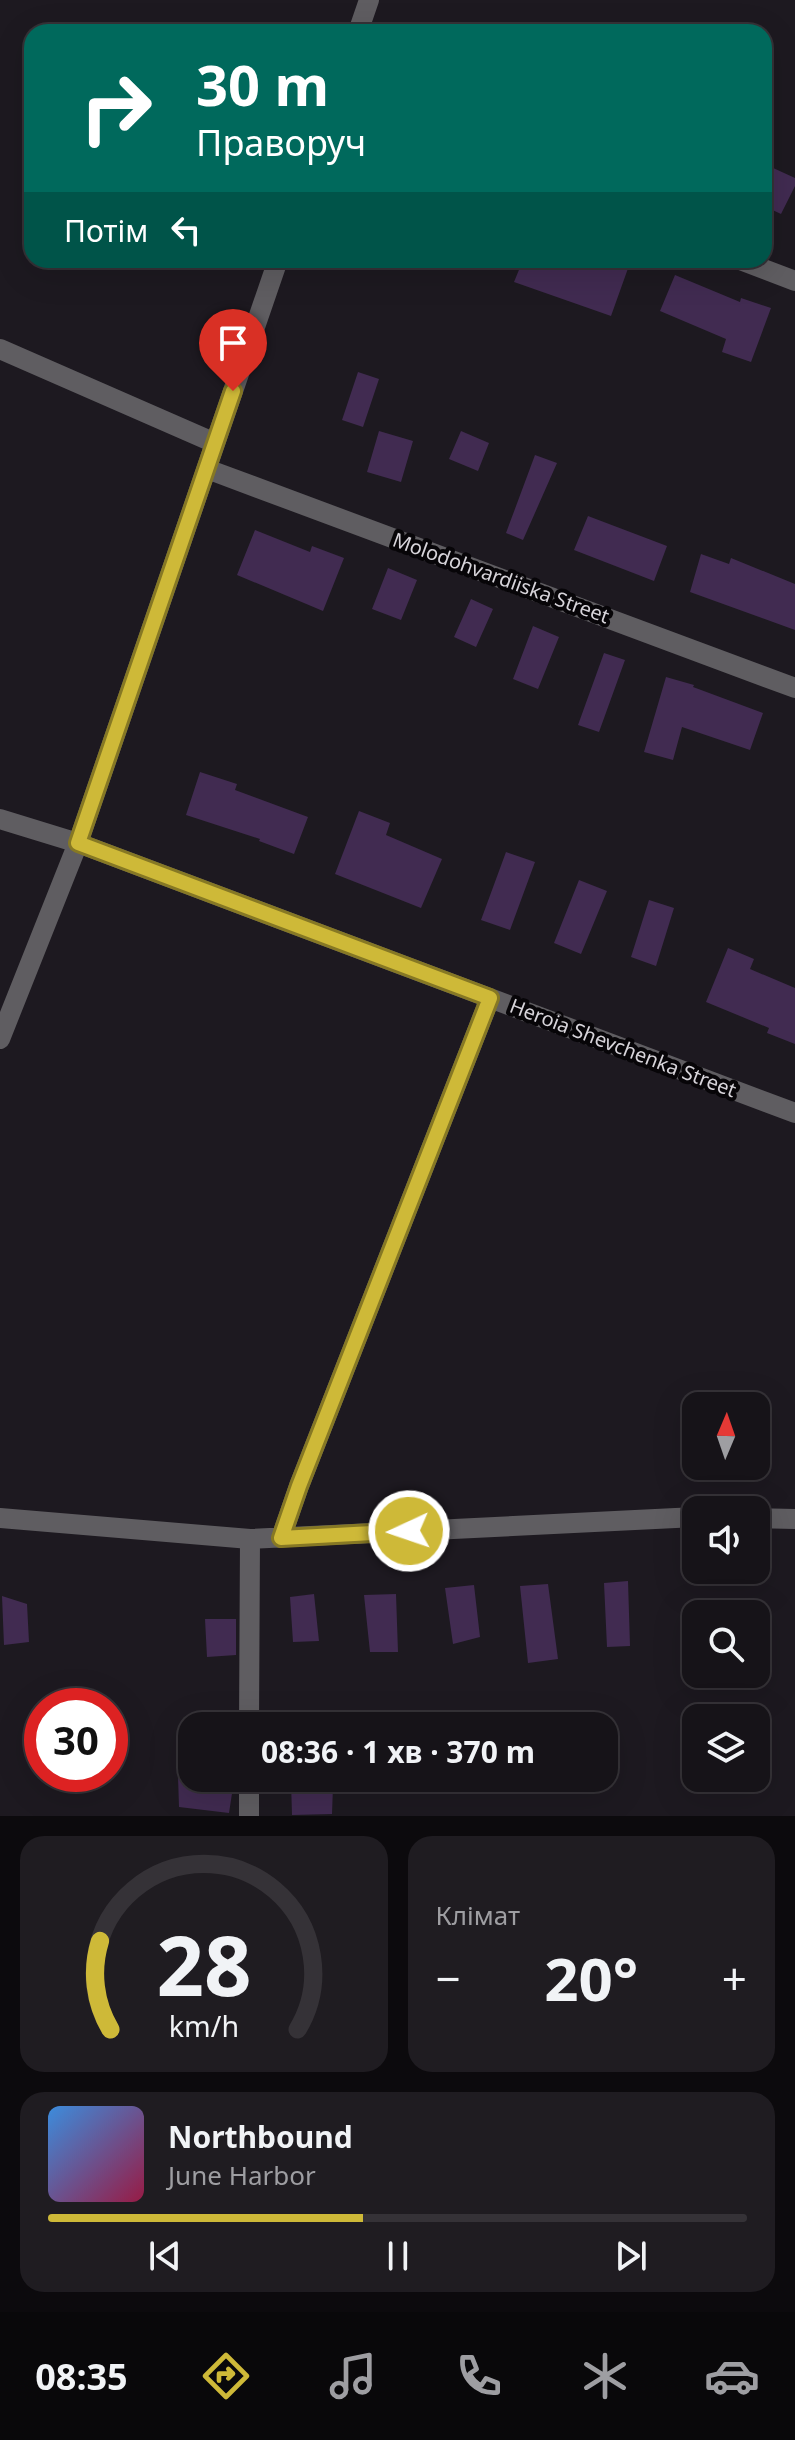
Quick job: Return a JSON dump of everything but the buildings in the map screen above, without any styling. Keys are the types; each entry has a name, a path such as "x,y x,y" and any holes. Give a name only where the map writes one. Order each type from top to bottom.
{"street":[{"path":"361,24 369,0"},
{"path":"0,1039 78,843 275,268"},
{"path":"761,268 795,281"},
{"path":"0,349 215,443"},
{"name":"Molodohvardiiska Street","path":"207,469 795,688"},
{"name":"Heroia Shevchenka Street","path":"0,819 78,843 795,1113"},
{"path":"281,1538 490,998"},
{"path":"0,1518 250,1539 682,1518"},
{"path":"770,1518 795,1519"},
{"path":"249,1712 250,1539"},
{"path":"249,1792 249,1816"}],"route":[{"path":"233,391 78,843 490,998 281,1538 409,1531"}]}
